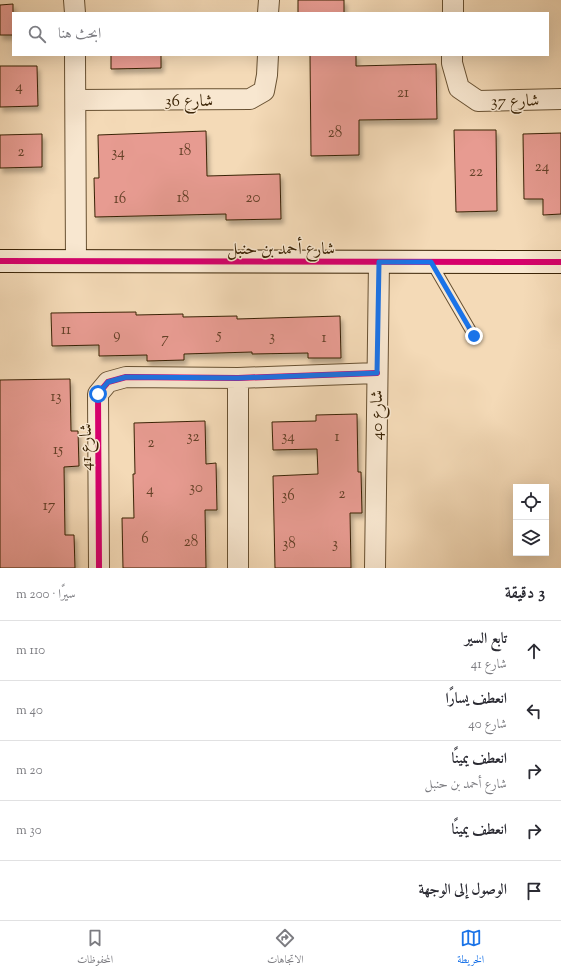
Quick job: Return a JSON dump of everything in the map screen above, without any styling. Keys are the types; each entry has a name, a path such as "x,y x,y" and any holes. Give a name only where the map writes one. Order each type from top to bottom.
{"street":[{"path":"74,0 75,12"},
{"path":"268,12 269,0"},
{"path":"453,0 453,12"},
{"path":"75,56 76,262"},
{"name":"شارع 36","path":"76,100 250,99 264,91 268,75 268,56"},
{"name":"شارع 37","path":"452,56 452,63 459,88 478,101 561,99"},
{"name":"شارع أحمد بن حنبل","path":"0,262 561,262"},
{"name":"شارع 40","path":"375,568 379,262"},
{"name":"شارع 41","path":"99,568 98,394 108,382 126,377 238,378 377,373"},
{"path":"238,378 238,568"}],"lane":[{"path":"431,262 474,336"}],"building":[{"path":"298,0 344,0 344,12 298,12"},
{"path":"13,4 12,35 0,35 0,5"},
{"path":"111,56 161,56 161,68 111,69"},
{"path":"310,56 356,56 356,66 436,64 437,119 359,120 359,155 311,156"},
{"path":"0,66 37,66 38,106 0,107"},
{"path":"454,130 496,130 497,211 456,212"},
{"path":"206,131 207,176 280,174 281,219 226,220 226,214 95,217 94,178 99,178 98,135"},
{"path":"561,133 561,214 543,215 543,199 524,199 523,134"},
{"path":"42,134 42,167 0,168 0,135"},
{"path":"136,312 136,315 183,314 183,317 237,316 237,319 340,316 341,358 308,358 308,353 252,354 252,352 184,354 184,360 147,361 147,355 99,356 99,345 52,346 51,313"},
{"path":"70,379 71,431 78,431 79,466 64,467 65,535 74,535 75,568 0,568 0,380"},
{"path":"357,414 358,472 361,472 362,513 350,513 351,568 275,568 273,476 318,474 317,449 273,450 272,422 316,421 316,415"},
{"path":"205,421 206,464 216,463 217,510 205,510 206,568 123,568 122,518 134,518 134,423"}],"cycle path":[{"path":"0,261 561,262"},
{"path":"99,568 98,394 108,382 126,377 238,378 377,373"}],"route":[{"path":"98,394 108,382 126,377 238,378 377,373 379,262 431,262 474,336"}]}
